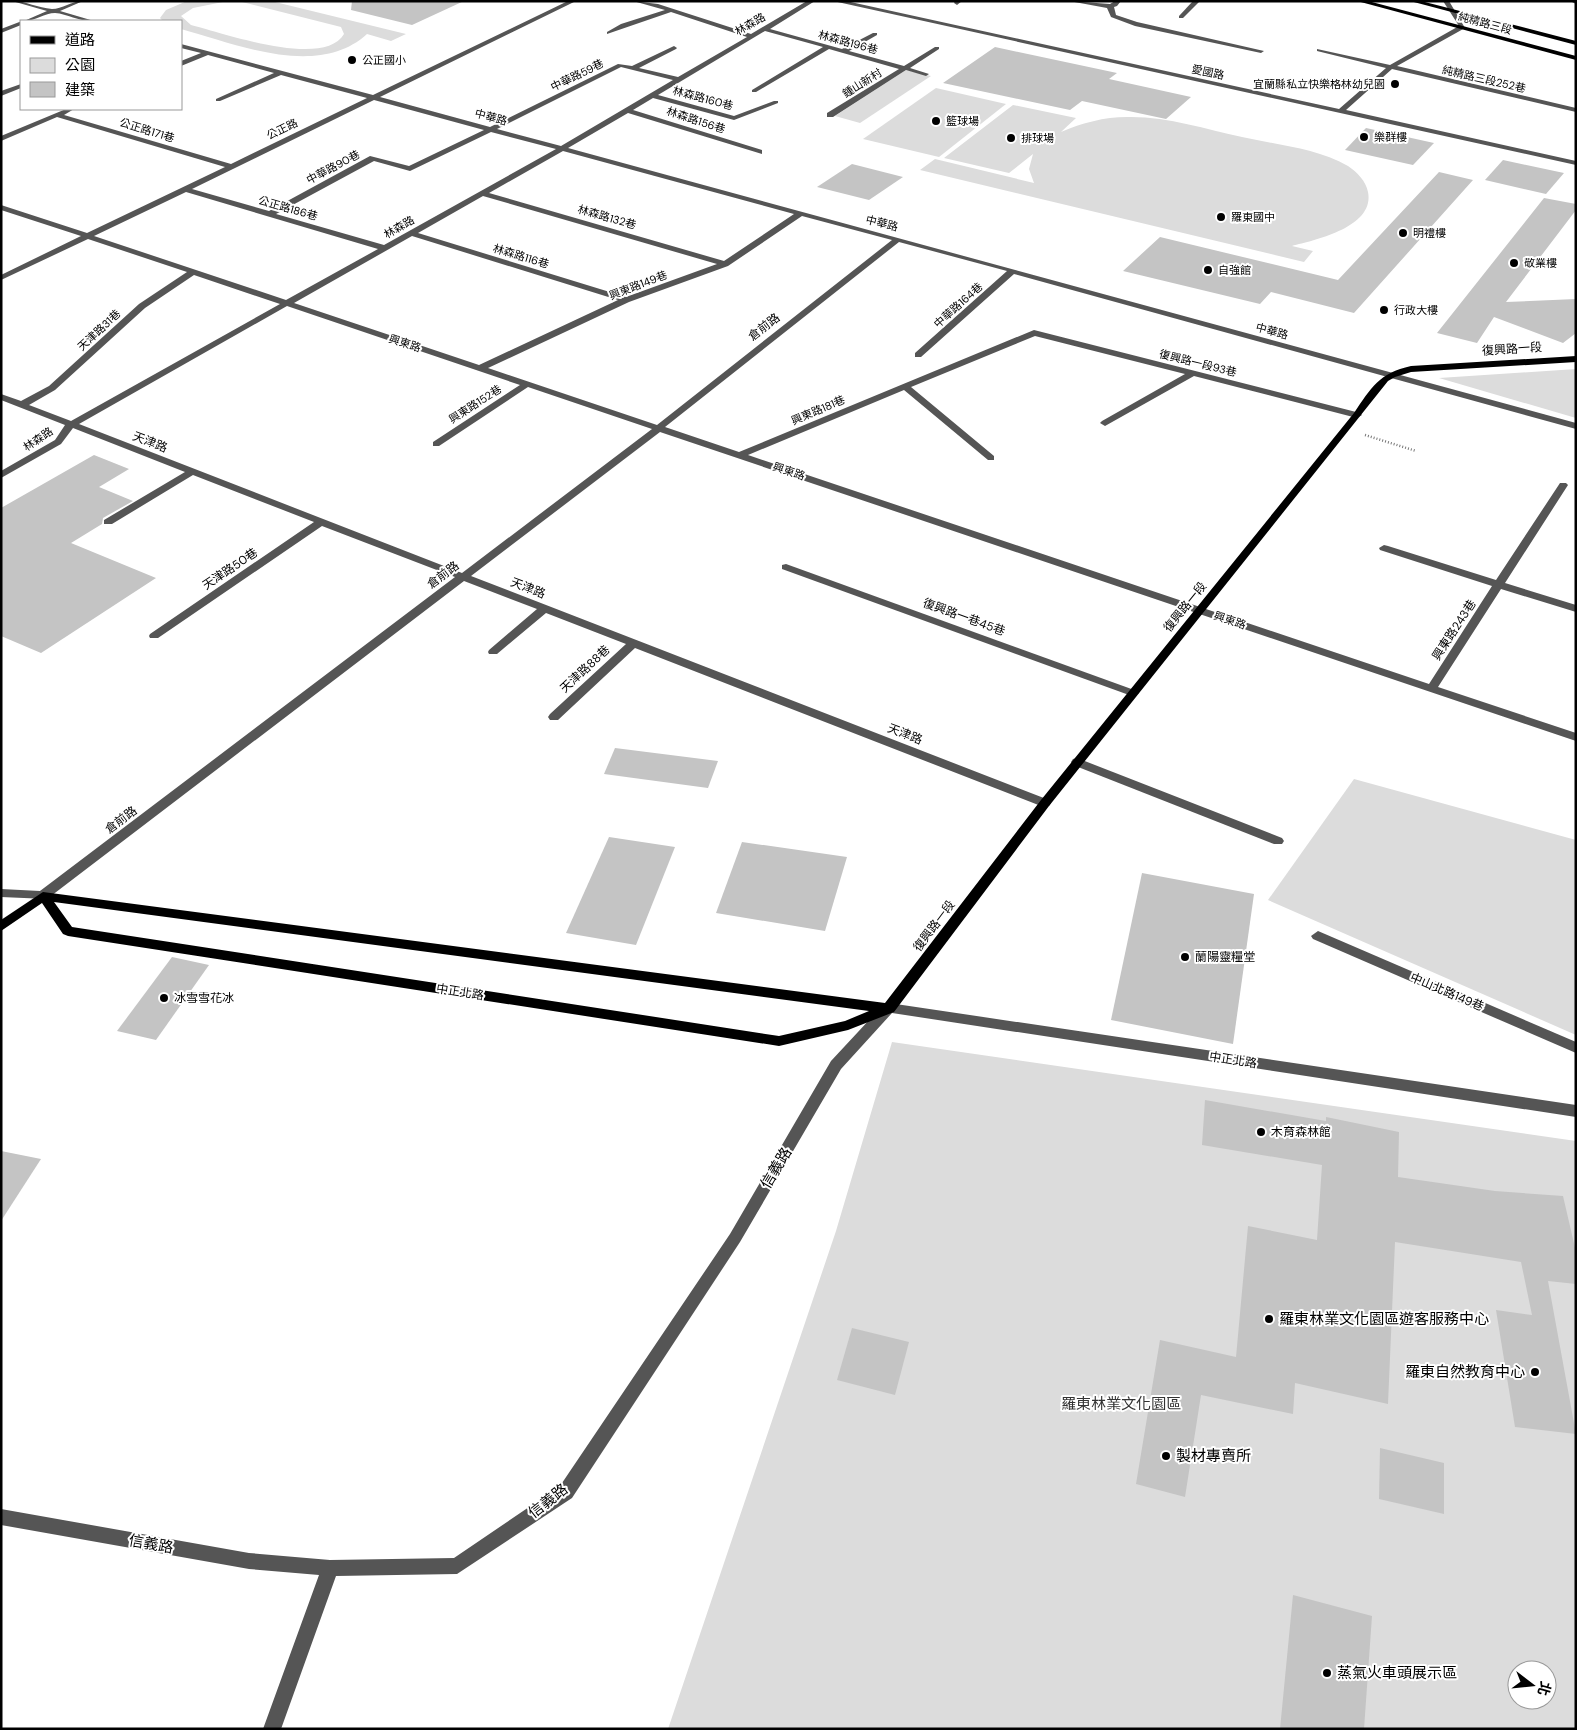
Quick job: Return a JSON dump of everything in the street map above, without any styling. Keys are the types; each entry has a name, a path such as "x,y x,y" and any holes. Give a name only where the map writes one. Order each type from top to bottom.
{"main road":[{"name":"純精路三段","path":"1360,1 1576,58"},
{"name":"純精路三段","path":"1389,1 1576,50"},
{"name":"純精路三段","path":"1413,1 1576,43"},
{"name":"純精路三段","path":"1447,1 1457,4"},
{"path":"1548,28 1576,35"},
{"name":"復興路一段","path":"890,1008 1077,762 1357,415 1383,379 1389,375 1411,370 1576,359"},
{"name":"倉前路","path":"1,927 43,896"},
{"name":"中正北路","path":"43,896 68,931 779,1041 848,1025 890,1008"},
{"name":"中正北路","path":"43,896 890,1008"}],"street":[{"path":"16,1 87,20"},
{"path":"30,20 80,1"},
{"name":"公正路","path":"1,278 573,1"},
{"path":"636,1 671,10 751,36"},
{"name":"林森路","path":"1,475 58,442 70,425 561,149 812,1"},
{"name":"愛國路","path":"836,1 1576,162"},
{"path":"1072,1 1110,6 1115,5 1118,1"},
{"path":"1181,17 1197,1"},
{"path":"1341,112 1388,68 1463,28 1447,1"},
{"path":"1110,6 1113,16 1135,24 1261,52"},
{"path":"609,33 623,25 671,10"},
{"path":"1,31 20,23"},
{"name":"林森路196巷","path":"764,29 926,74"},
{"path":"843,51 875,34"},
{"name":"中華路","path":"182,46 799,214 898,239 1576,426"},
{"path":"754,91 828,47"},
{"path":"633,68 674,48"},
{"name":"鍾山新村","path":"830,115 938,48"},
{"name":"純精路三段252巷","path":"1319,50 1388,68 1576,110"},
{"path":"182,64 207,53"},
{"name":"中華路59巷","path":"491,129 620,65 677,79"},
{"path":"218,100 280,73"},
{"path":"1,94 20,86"},
{"name":"林森路160巷","path":"652,95 734,118 776,102"},
{"path":"1,139 69,110"},
{"name":"林森路156巷","path":"627,110 759,152"},
{"name":"公正路171巷","path":"57,115 231,166"},
{"name":"中華路90巷","path":"270,214 373,158 410,169 491,129"},
{"name":"公正路186巷","path":"185,189 384,248"},
{"name":"林森路132巷","path":"482,193 725,264"},
{"name":"興東路","path":"1,208 1576,737"},
{"name":"興東路149巷","path":"480,368 626,300 725,264 799,214"},
{"name":"林森路116巷","path":"410,233 626,300"},
{"name":"倉前路","path":"43,896 659,428 898,239"},
{"name":"中華路164巷","path":"918,356 1012,271"},
{"name":"天津路31巷","path":"21,405 52,388 142,306 194,272"},
{"name":"復興路一段93巷","path":"1034,333 1357,415"},
{"name":"興東路181巷","path":"741,455 1034,333"},
{"path":"1105,423 1194,373"},
{"name":"興東路152巷","path":"436,444 527,384"},
{"path":"904,386 991,458"},
{"name":"天津路","path":"1,397 1045,803"},
{"path":"108,522 192,472"},
{"name":"興東路243巷","path":"1431,689 1563,485"},
{"name":"天津路50巷","path":"154,636 321,522"},
{"path":"1384,548 1576,609"},
{"name":"復興路一巷45巷","path":"786,567 1133,693"},
{"path":"493,652 545,608"},
{"name":"天津路88巷","path":"554,717 635,642"},
{"path":"1077,762 1278,841"},
{"name":"中正北路","path":"1,893 43,896"},
{"name":"中山北路149巷","path":"1318,936 1576,1048"},
{"name":"中正北路","path":"890,1008 1576,1111"},
{"name":"信義路","path":"1,1518 249,1561 330,1568 457,1566 566,1492 735,1238 836,1065 890,1008"},
{"path":"272,1729 330,1568"}],"path":[{"path":"1345,428 1416,451"}],"green space":[{"path":"187,1 271,1 406,34 391,41 367,34 347,47 325,54 301,56 251,49 182,29 182,20 162,20 160,18 166,10","holes":["223,2 242,2 341,27 344,34 333,44 316,48 295,49 248,41 191,25 181,16 193,8"]},
{"path":"906,70 931,76 860,123 835,116"},
{"name":"籃球場","path":"936,88 1006,104 939,157 863,139"},
{"path":"1013,105 1076,118 1061,132 1102,119 1142,117 1185,124 1310,151 1336,160 1355,171 1367,188 1368,204 1353,223 1342,230 1292,246 1313,251 1304,262 920,170 935,159 1034,183 1029,169 1033,154 1009,173 944,158"},
{"path":"1576,369 1576,418 1439,378"},
{"path":"1354,779 1576,840 1576,1035 1268,900"},
{"name":"羅東林業文化園區","path":"892,1042 1576,1141 1576,1729 668,1729 836,1231"}],"building":[{"path":"352,1 464,1 412,25 351,10"},
{"path":"995,47 1117,73 1109,79 1191,97 1166,119 1082,101 1070,110 943,83"},
{"path":"1366,128 1434,143 1413,165 1345,150"},
{"path":"1503,160 1564,173 1546,194 1485,180"},
{"path":"852,164 903,177 869,200 817,187"},
{"path":"1439,172 1473,180 1354,313 1271,292 1260,304 1123,271 1160,237 1338,280"},
{"name":"敬業樓","path":"1544,198 1576,204 1576,210 1506,302 1576,299 1576,333 1563,343 1494,317 1477,343 1437,333"},
{"path":"94,455 129,469 99,487 133,501 103,518 102,524 71,543 156,578 41,653 1,636 1,508"},
{"path":"615,748 718,761 708,788 604,774"},
{"path":"609,837 675,847 636,945 566,933"},
{"path":"742,842 847,857 825,931 716,913"},
{"name":"蘭陽靈糧堂","path":"1142,873 1254,894 1233,1044 1111,1020"},
{"name":"冰雪雪花冰","path":"172,957 209,965 156,1040 117,1031"},
{"path":"1205,1100 1326,1121 1326,1117 1399,1132 1398,1177 1495,1191 1563,1196 1576,1252 1576,1284 1548,1281 1576,1434 1515,1427 1496,1310 1532,1315 1521,1262 1395,1242 1388,1404 1295,1383 1293,1414 1201,1395 1185,1497 1136,1484 1160,1340 1236,1357 1248,1226 1317,1240 1322,1165 1202,1145"},
{"path":"1,1151 41,1159 1,1221"},
{"path":"852,1328 909,1342 895,1395 837,1380"},
{"path":"1380,1448 1444,1463 1444,1514 1379,1499"},
{"name":"蒸氣火車頭展示區","path":"1293,1595 1372,1616 1364,1729 1280,1729"}],"place":[{"name":"公正國小","path":"352,60"},
{"name":"宜蘭縣私立快樂格林幼兒園","path":"1395,84"},
{"name":"籃球場","path":"936,121"},
{"name":"樂群樓","path":"1364,137"},
{"name":"排球場","path":"1011,138"},
{"name":"羅東國中","path":"1221,217"},
{"name":"明禮樓","path":"1403,233"},
{"name":"敬業樓","path":"1514,263"},
{"name":"自強館","path":"1208,270"},
{"name":"行政大樓","path":"1384,310"},
{"name":"蘭陽靈糧堂","path":"1185,957"},
{"name":"冰雪雪花冰","path":"164,998"},
{"name":"木育森林館","path":"1261,1132"},
{"name":"羅東林業文化園區遊客服務中心","path":"1269,1319"},
{"name":"羅東自然教育中心","path":"1535,1372"},
{"name":"製材專賣所","path":"1166,1456"},
{"name":"蒸氣火車頭展示區","path":"1327,1673"}]}
